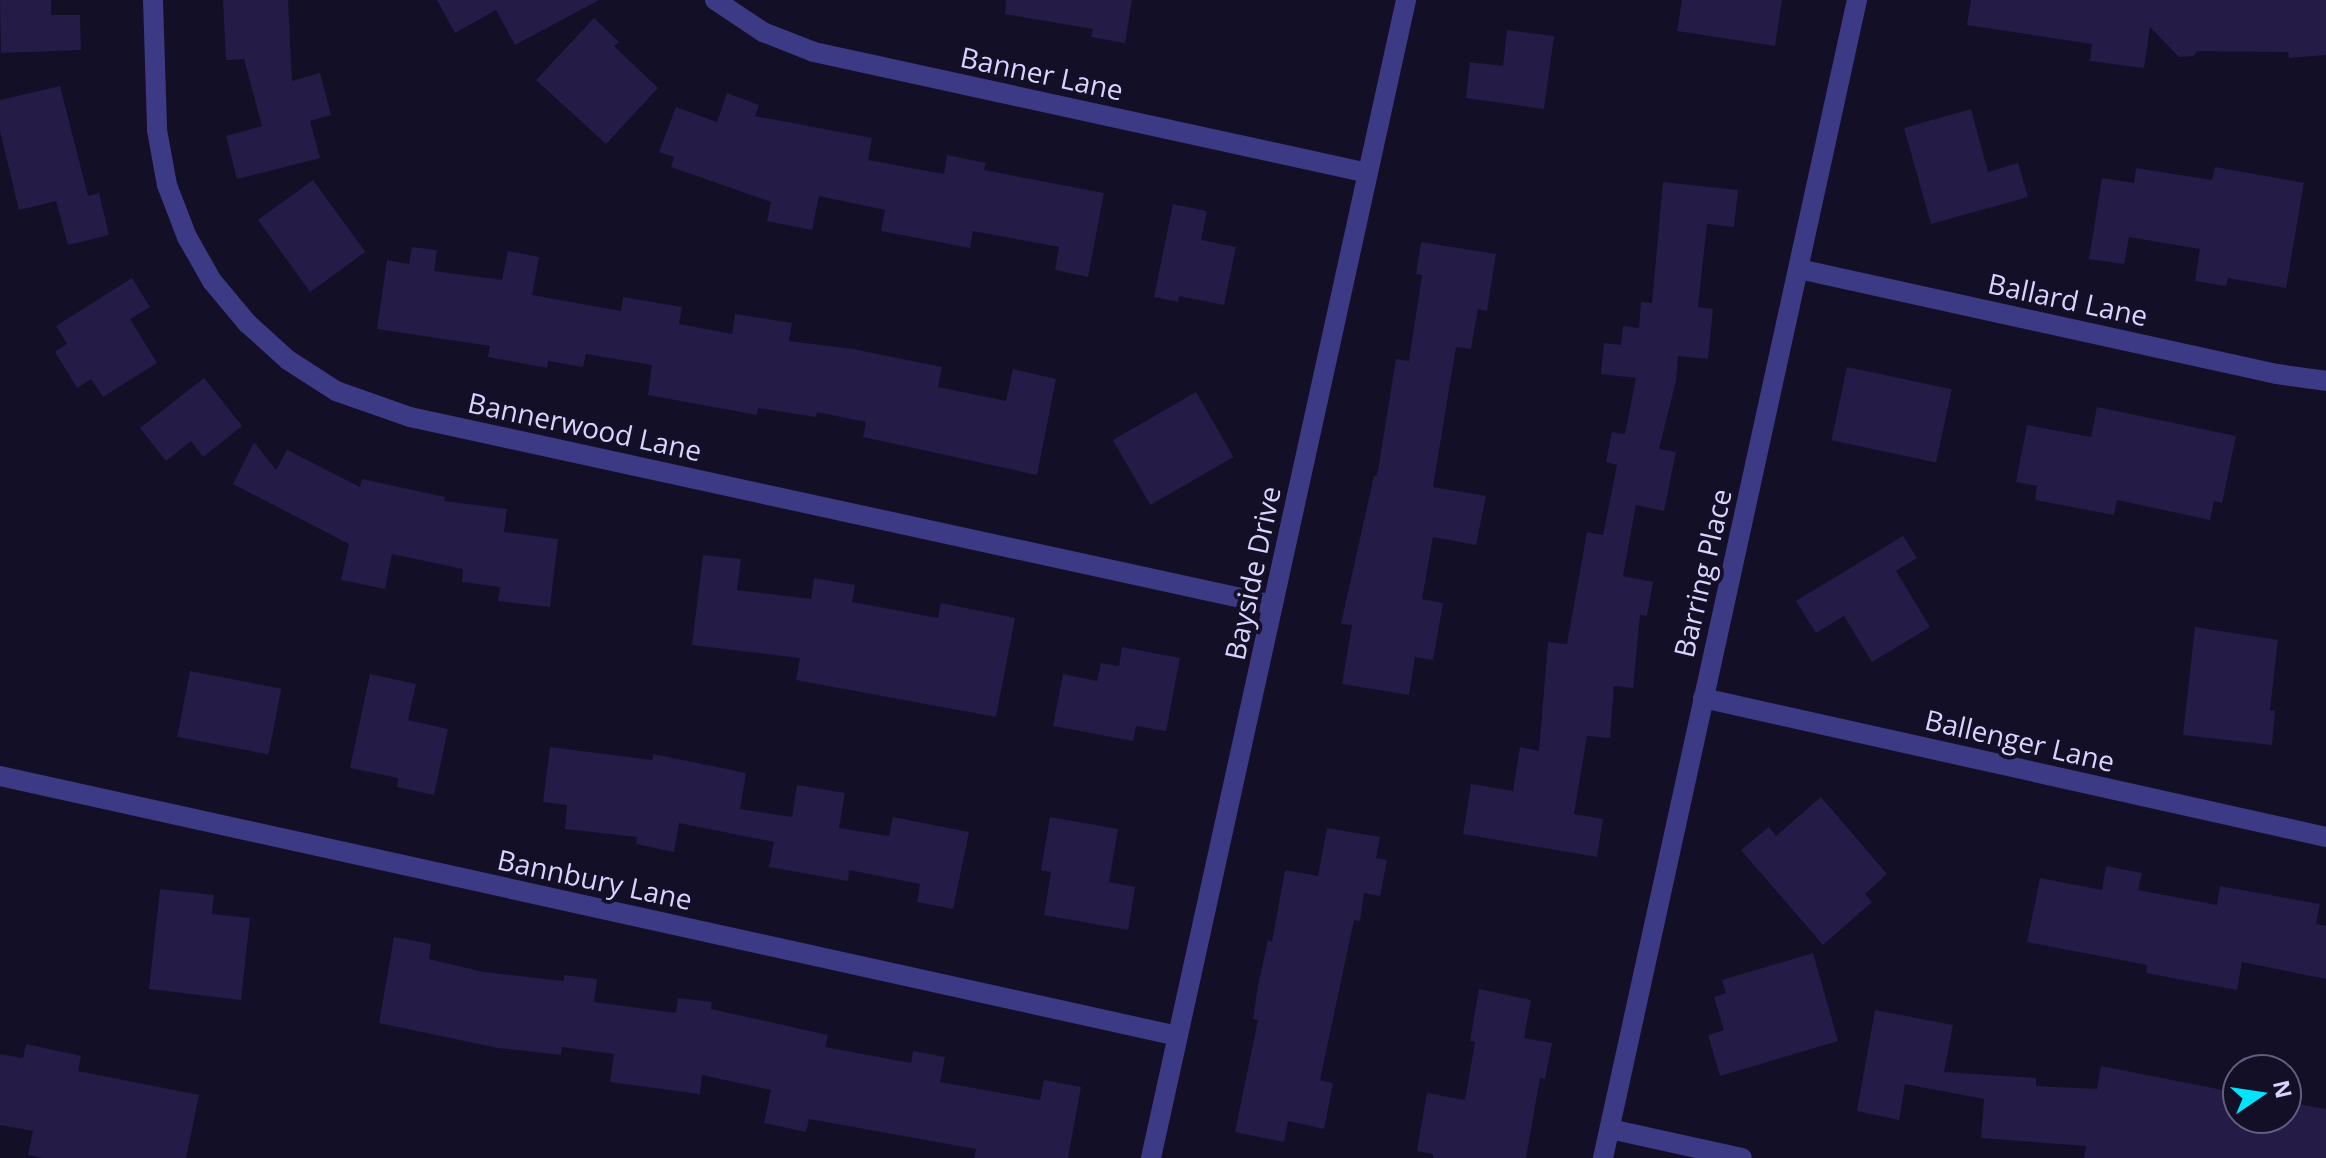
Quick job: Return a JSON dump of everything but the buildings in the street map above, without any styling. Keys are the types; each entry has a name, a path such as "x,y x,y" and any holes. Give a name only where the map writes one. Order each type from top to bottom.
{"street":[{"name":"Bannerwood Lane","path":"153,0 159,144 167,185 187,237 212,281 247,323 288,360 336,391 410,417 1273,605"},
{"name":"Banner Lane","path":"715,0 763,32 814,52 1368,173"},
{"name":"Bayside Drive","path":"1151,1158 1406,0"},
{"name":"Barring Place","path":"1603,1158 1857,0"},
{"name":"Ballard Lane","path":"1799,269 2277,374 2326,381"},
{"name":"Ballenger Lane","path":"1703,698 2326,837"},
{"name":"Bannbury Lane","path":"0,776 1178,1036"},
{"path":"1610,1129 1742,1158"}]}
